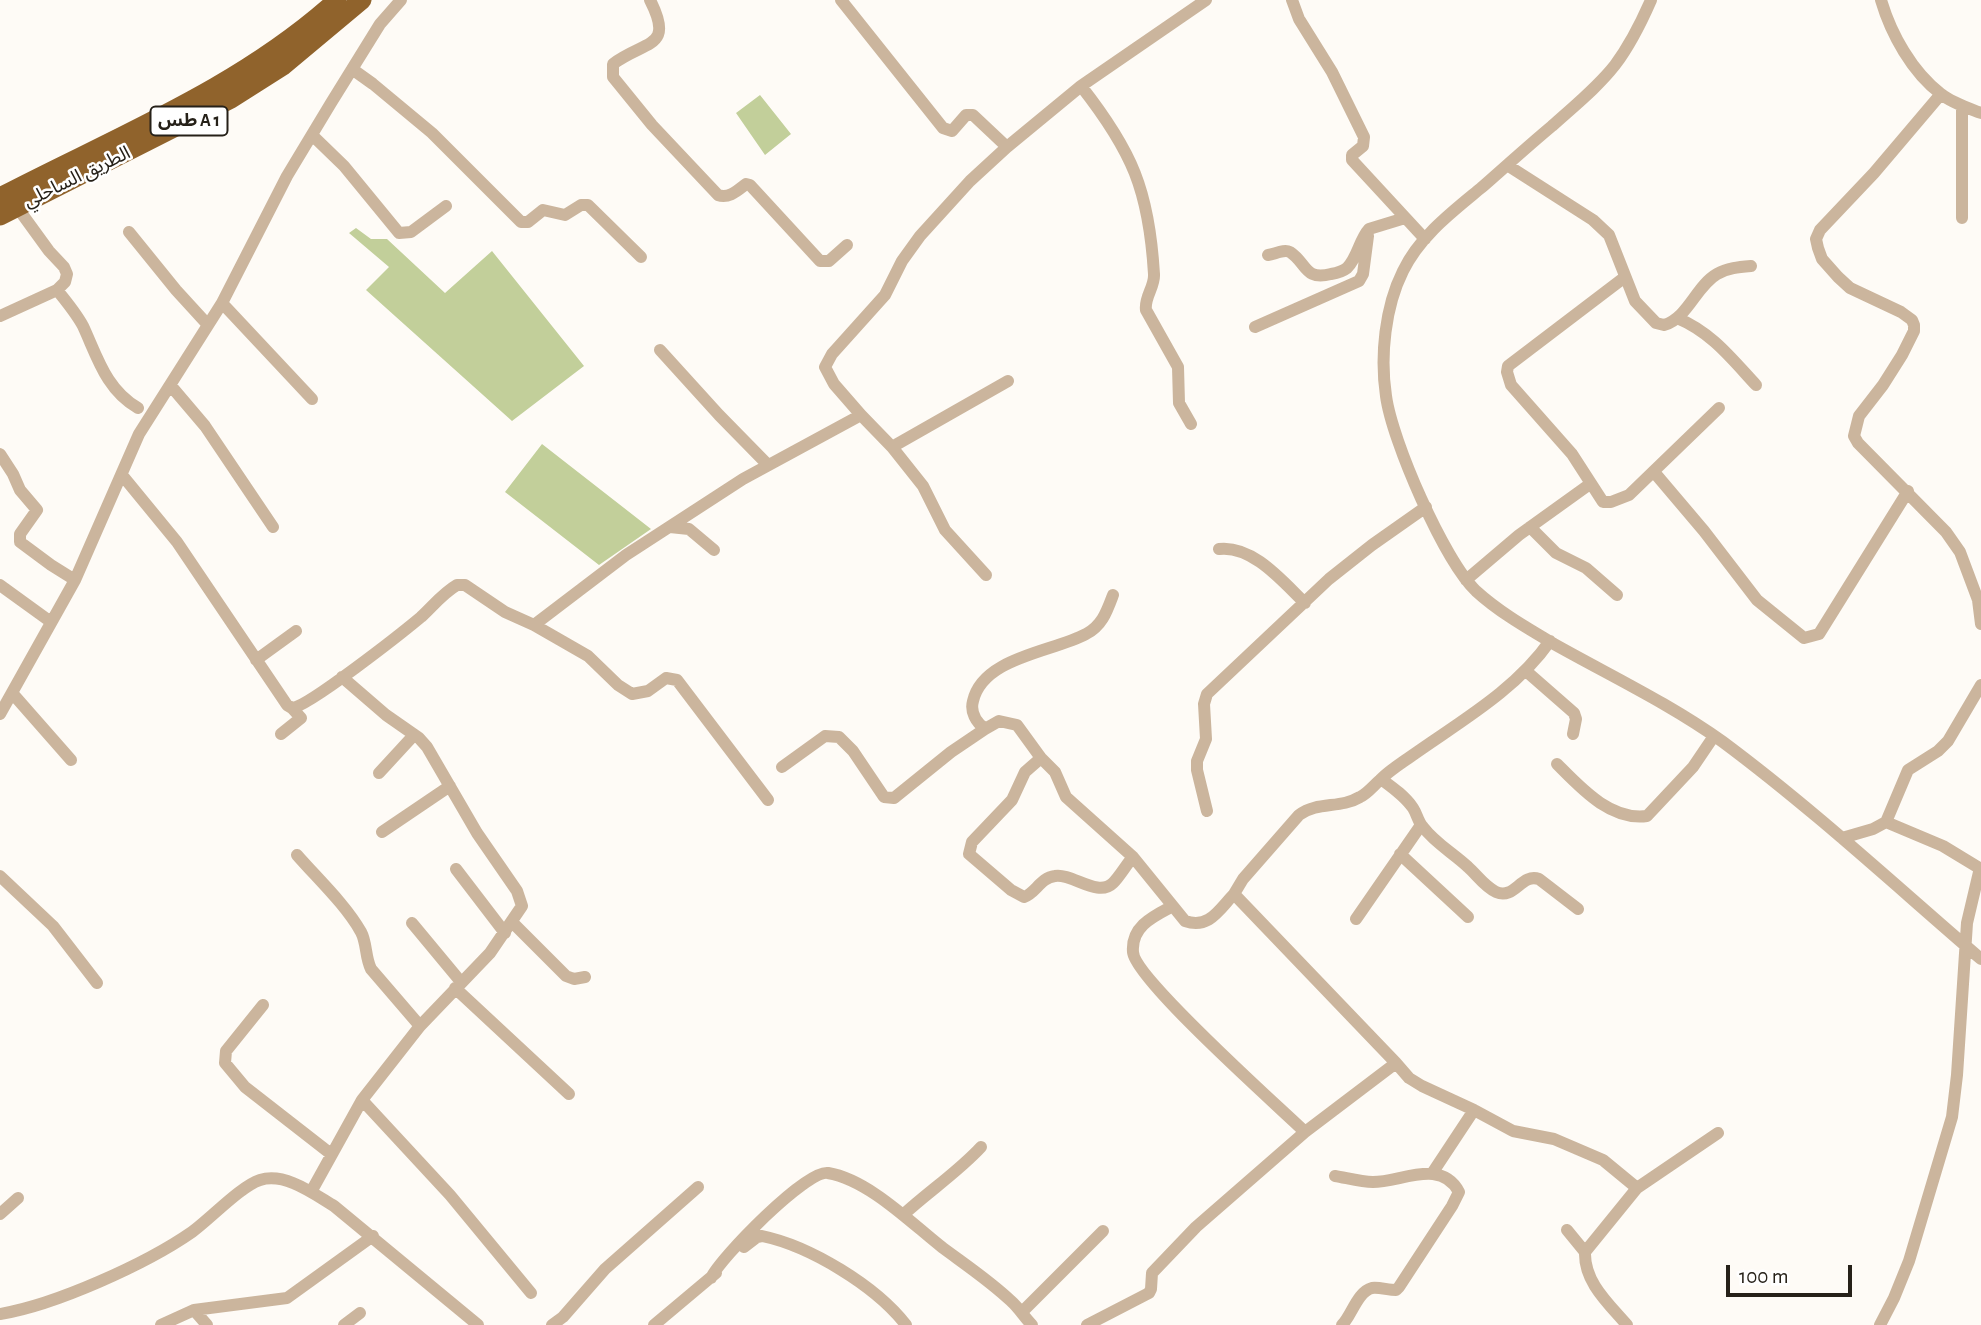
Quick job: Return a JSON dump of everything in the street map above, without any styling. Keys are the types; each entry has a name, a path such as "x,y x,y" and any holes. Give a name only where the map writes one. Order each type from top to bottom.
{"highway":[{"name":"الطريق الساحلي","path":"6,207 188,103 288,40 337,0"},
{"name":"الطريق الساحلي","path":"6,207 231,99 283,66 362,0"}],"street":[{"path":"0,714 75,580 139,434 222,303 287,176 380,24 401,0"},
{"path":"650,0 659,18 661,29 658,37 620,58 613,64 612,70 614,77 652,125 718,195 731,195 746,184 750,185 820,261 829,261 847,245"},
{"path":"841,0 943,128 952,131 966,115 973,115 1007,147"},
{"path":"986,575 945,530 923,486 892,447 827,375 827,360 885,295 902,261 920,236 970,181 1081,86 1206,0"},
{"path":"1292,0 1299,19 1332,72 1364,137 1363,146 1352,155 1352,160 1425,239"},
{"path":"1651,0 1632,39 1594,89 1436,226 1403,270 1392,298 1386,330 1385,396 1395,432 1446,547 1466,580 1490,602 1520,624 1686,716 1757,767 1981,959"},
{"path":"1881,0 1898,41 1915,67 1941,94 1981,113"},
{"path":"352,69 432,133 520,222 528,222 543,210 565,215 581,205 588,205 641,257"},
{"path":"1081,86 1121,140 1135,169 1152,236 1154,280 1145,304 1146,310 1178,367 1179,403 1191,424"},
{"path":"1941,94 1874,173 1820,230 1816,239 1822,258 1850,288 1901,312 1914,324 1914,331 1902,355 1859,416 1854,436 1946,532 1960,552 1979,598 1981,624"},
{"path":"1962,106 1962,218"},
{"path":"312,135 344,166 399,233 411,232 446,206"},
{"path":"1507,165 1593,220 1609,235 1635,301 1656,323 1664,325 1676,318 1707,281 1718,273 1751,266"},
{"path":"0,316 57,290 65,282 67,274 64,267 6,207"},
{"path":"1268,255 1286,251 1291,253 1307,272 1316,276 1328,275 1349,266 1369,229 1405,218"},
{"path":"1255,327 1359,281 1363,274 1369,229"},
{"path":"129,232 208,325"},
{"path":"1625,277 1508,366 1511,385 1572,454 1603,502 1629,495 1719,408"},
{"path":"57,290 81,323 111,385 138,408"},
{"path":"222,303 312,399"},
{"path":"1676,318 1696,326 1716,341 1756,385"},
{"path":"660,350 768,465"},
{"path":"892,447 1008,382"},
{"path":"171,386 205,426 273,527"},
{"path":"534,625 626,555 669,527 768,465 861,415"},
{"path":"0,454 20,490 37,510 20,534 20,542 75,580"},
{"path":"1654,472 1757,600 1804,638 1819,634 1908,491"},
{"path":"122,475 177,542 287,705 301,718 281,734"},
{"path":"1466,580 1530,527 1590,484"},
{"path":"1207,811 1197,761 1206,739 1204,704 1207,694 1329,579 1426,507"},
{"path":"669,527 689,529 714,550"},
{"path":"1530,527 1556,554 1586,568 1618,595"},
{"path":"1219,549 1228,548 1245,553 1268,569 1306,603"},
{"path":"0,585 51,622"},
{"path":"292,708 302,706 342,677 457,585 465,585 505,612 588,656 618,685 632,694 648,691 666,678 677,680 768,800"},
{"path":"985,729 976,719 972,705 974,696 990,674 1006,665 1086,634 1099,624 1113,595"},
{"path":"256,660 296,631"},
{"path":"782,766 825,736 839,737 853,751 884,797 894,798 951,752 985,729 999,721 1017,725 1055,772 1066,797 1133,856 1171,907 1185,921 1196,925 1206,922 1234,894 1243,879 1299,814 1320,805 1339,805 1355,800 1369,791 1412,755 1438,740 1526,671 1550,641"},
{"path":"1526,671 1574,713 1576,719 1573,734"},
{"path":"312,1192 362,1100 420,1026 490,953 522,906 521,898 477,833 428,747 342,677"},
{"path":"1842,838 1873,829 1886,822 1908,770 1938,751 1948,741 1981,685"},
{"path":"13,694 71,760"},
{"path":"379,773 414,734"},
{"path":"1557,764 1595,800 1629,815 1647,816 1693,767 1714,736"},
{"path":"1041,758 1025,772 1012,800 972,842 969,854 1011,890 1024,897 1042,881 1058,875 1106,888 1133,856"},
{"path":"1381,779 1414,809 1421,825 1484,884 1504,894 1513,892 1526,879 1533,877 1578,909"},
{"path":"382,832 450,786"},
{"path":"1886,822 1944,846 1980,868 1967,922 1958,1075 1952,1117 1912,1251 1882,1322 1897,1325"},
{"path":"1356,919 1421,825"},
{"path":"1400,854 1468,917"},
{"path":"296,855 352,918 363,938 371,969 420,1026"},
{"path":"456,869 509,928 566,976 574,979 585,977"},
{"path":"0,876 53,926 97,983"},
{"path":"1234,894 1409,1078 1513,1131 1554,1139 1595,1156 1610,1164 1637,1188"},
{"path":"1171,907 1141,925 1132,949 1134,961 1161,994 1305,1132"},
{"path":"412,923 458,985 569,1094"},
{"path":"263,1005 226,1051 225,1063 245,1087 331,1154"},
{"path":"1087,1325 1149,1293 1152,1273 1196,1227 1305,1132 1396,1063"},
{"path":"362,1100 450,1195 531,1293"},
{"path":"1433,1172 1474,1110"},
{"path":"1584,1252 1637,1188 1718,1133"},
{"path":"903,1215 933,1187 962,1168 982,1147"},
{"path":"1335,1176 1370,1182 1433,1172 1457,1188 1458,1197 1399,1287 1396,1290 1367,1290 1342,1325"},
{"path":"711,1278 723,1259 759,1222 803,1184 820,1173 827,1173 870,1191 903,1215 1000,1290 1032,1325"},
{"path":"0,1314 89,1286 191,1233 260,1180 279,1179 312,1192 334,1206 478,1325"},
{"path":"552,1325 563,1317 605,1269 698,1187"},
{"path":"0,1214 18,1198"},
{"path":"1567,1230 1584,1252 1586,1271 1592,1283 1627,1325"},
{"path":"1022,1312 1103,1231"},
{"path":"161,1325 194,1310 287,1298 373,1236"},
{"path":"654,1325 757,1237 768,1237 845,1273 876,1295 906,1325"},
{"path":"194,1310 207,1325"},
{"path":"344,1325 360,1313"}],"green space":[{"path":"760,95 791,134 765,155 736,113"},
{"path":"356,228 371,239 387,239 445,293 492,251 584,366 512,421 366,290 389,267 349,233"},
{"path":"542,444 651,529 599,565 505,492"}]}
